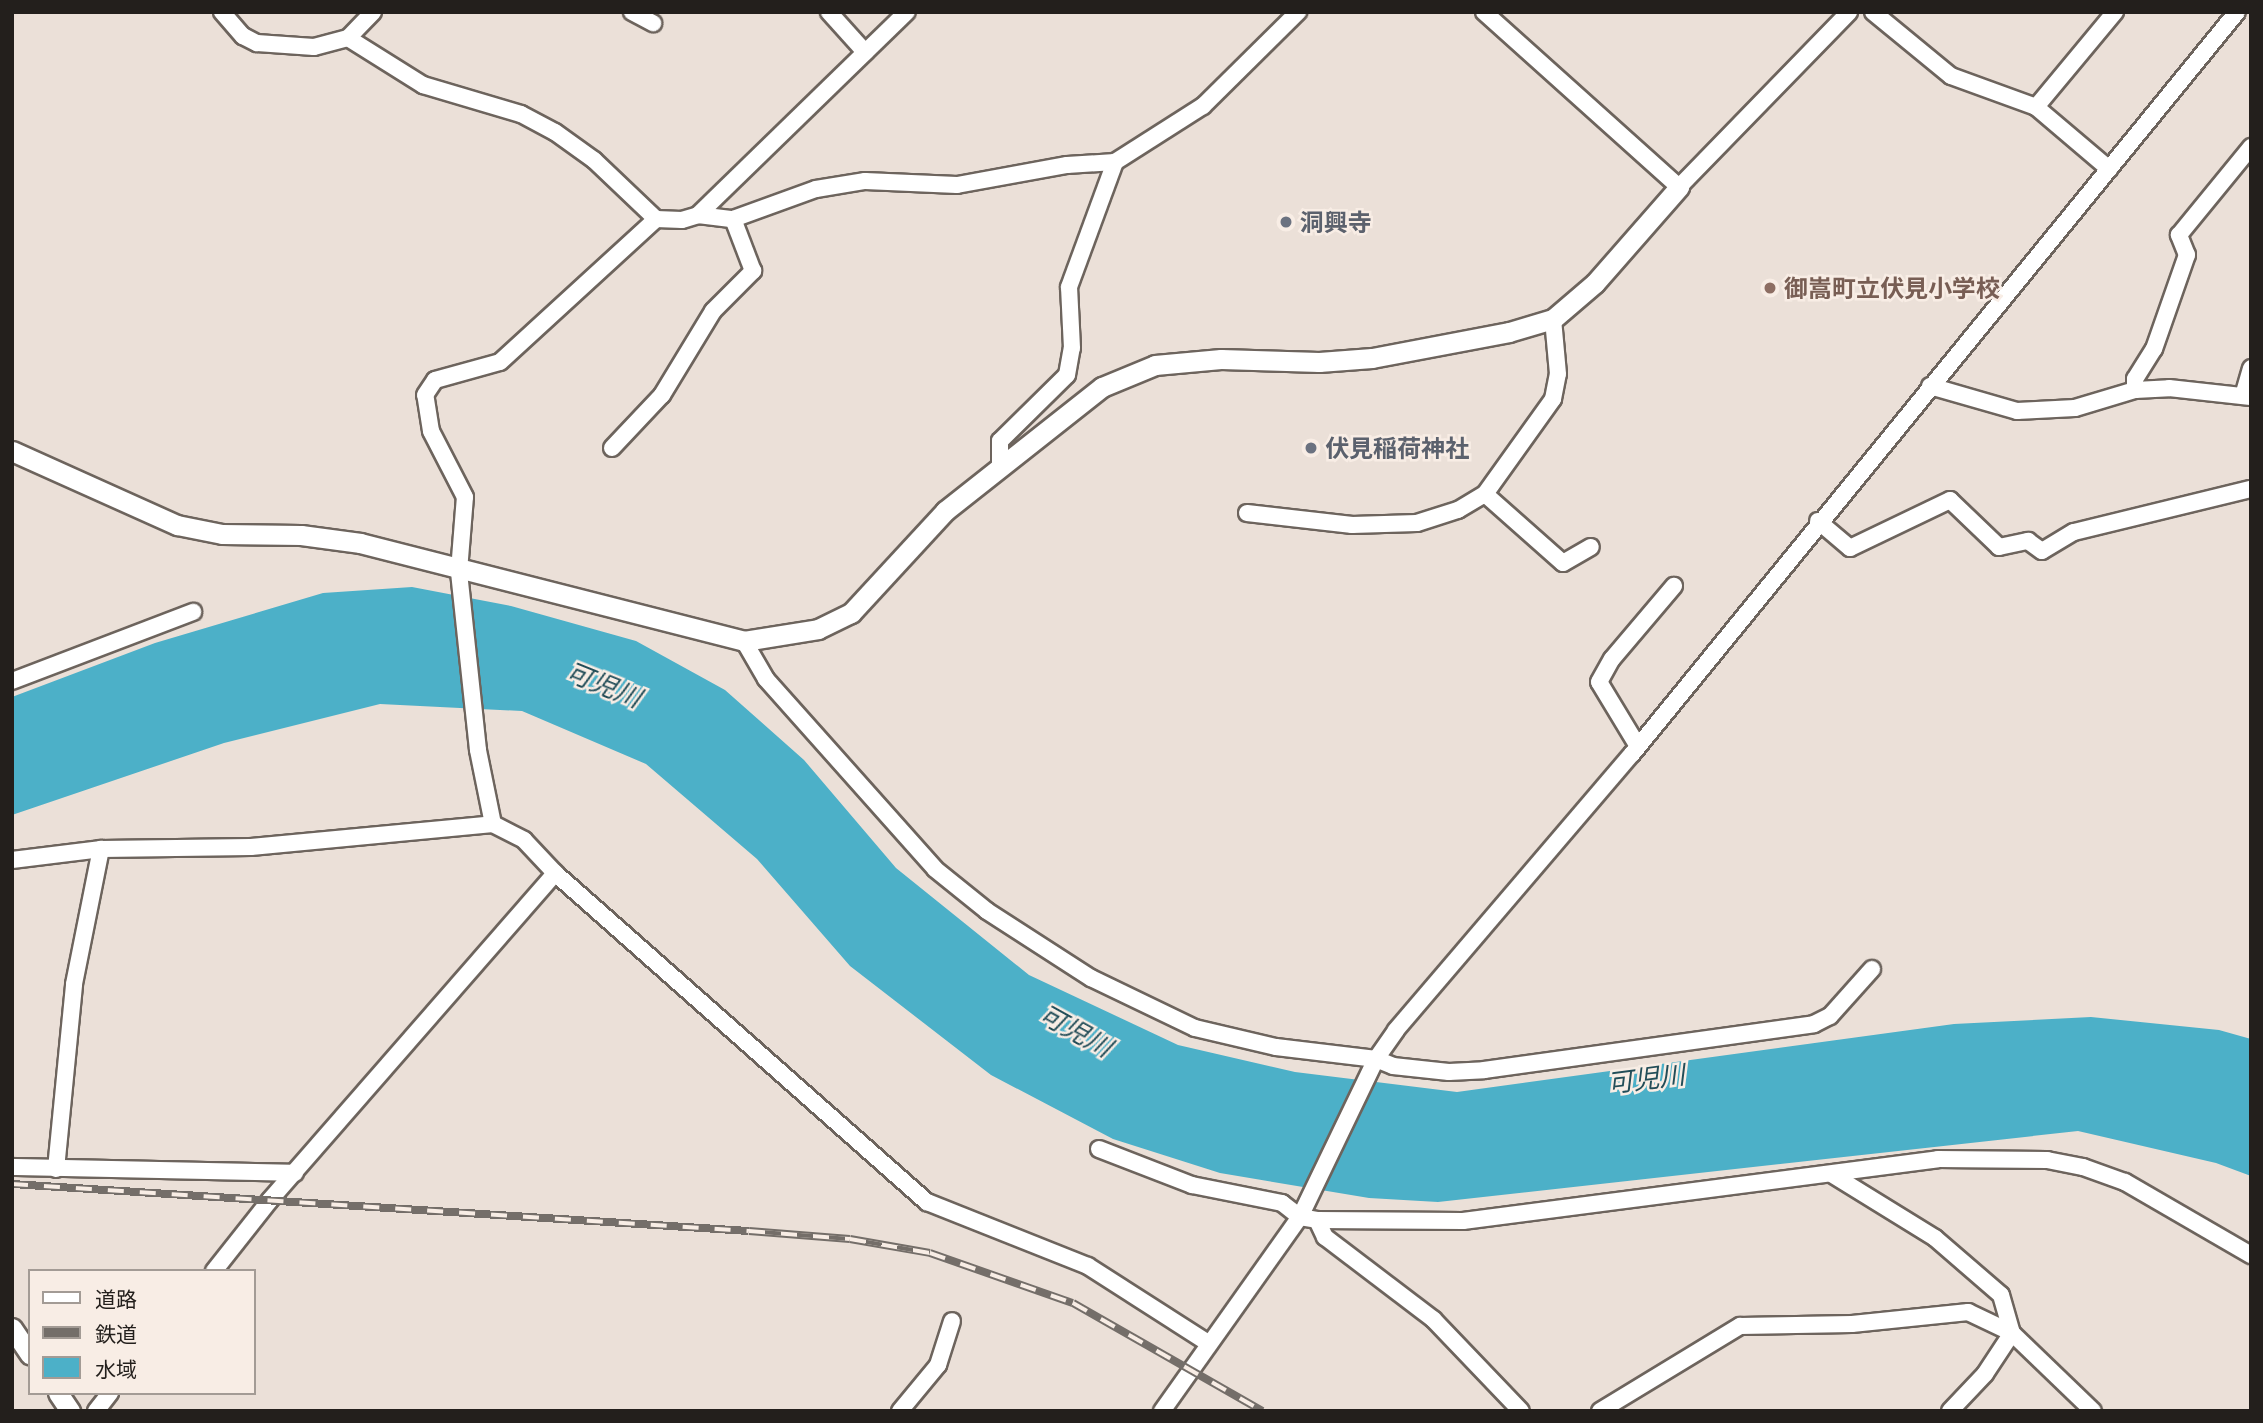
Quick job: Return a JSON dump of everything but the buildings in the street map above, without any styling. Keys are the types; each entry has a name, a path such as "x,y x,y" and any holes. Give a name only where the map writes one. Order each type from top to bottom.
{"street":[{"path":"222,12 243,36 257,43 314,47 348,38 373,12"},
{"path":"632,12 653,23"},
{"path":"829,12 865,52"},
{"path":"698,215 907,12"},
{"path":"348,38 423,85 453,97 521,114 555,132 594,160 656,219 682,220 698,215 733,219 816,189 864,181 957,185 1067,166 1115,162 1203,106 1298,12"},
{"path":"1484,12 1678,187"},
{"path":"12,451 177,525 222,534 301,535 360,543 459,571 744,641 818,629 850,612 946,511 1102,387 1155,365 1221,359 1372,358 1509,332 1553,319 1595,283 1678,187 1849,12"},
{"path":"1873,12 1951,76 2036,107 2109,169"},
{"path":"2036,107 2115,12"},
{"path":"1162,1411 1300,1217 1376,1059 1632,754 1636,743 2237,12"},
{"path":"2135,390 2135,379 2154,349 2187,255 2179,235 2251,147"},
{"path":"1000,468 1000,441 1067,376 1072,348 1069,287 1115,162"},
{"path":"492,824 478,750 459,571 465,497 431,431 425,396 435,380 499,362 656,219"},
{"path":"612,448 663,396 713,311 752,271 733,219"},
{"path":"1247,513 1352,525 1417,523 1458,510 1485,494 1553,398 1558,374 1553,319"},
{"path":"1930,386 2017,411 2075,408 2135,390 2247,397 2251,368"},
{"path":"1818,521 1850,548 1950,500 1999,547 2028,541 2042,551 2074,532 2251,489"},
{"path":"1485,494 1563,563 1591,547"},
{"path":"1636,743 1599,682 1612,659 1674,586"},
{"path":"12,681 193,612"},
{"path":"744,641 766,679 935,869 987,911 1091,978 1195,1028 1276,1047 1376,1059 1393,1066 1449,1072 1484,1070 1814,1024 1830,1016 1872,969"},
{"path":"12,860 101,849 251,847 492,824 524,840 555,873 927,1202 1088,1266 1208,1343"},
{"path":"56,1169 74,984 101,849"},
{"path":"216,1269 555,873"},
{"path":"1099,1149 1192,1185 1282,1203 1300,1217 1317,1220 1463,1221 1833,1175 1938,1159 2014,1158 2083,1167 2124,1182 2251,1255"},
{"path":"12,1167 295,1174"},
{"path":"1833,1175 1935,1238 2001,1295 2012,1333 1985,1374 1950,1411"},
{"path":"1317,1220 1325,1237 1433,1319 1521,1411"},
{"path":"1600,1411 1740,1326 1852,1324 1968,1312 2012,1333 2093,1411"},
{"path":"900,1411 938,1365 952,1321"},
{"path":"12,1328 28,1352"},
{"path":"59,1395 70,1411"},
{"path":"96,1411 108,1395"}],"water":[{"name":"可児川","path":"412,587 511,606 636,641 725,690 804,760 896,868 1029,975 1178,1045 1295,1072 1457,1092 1954,1024 2091,1017 2219,1030 2251,1039 2251,1176 2216,1163 2078,1131 1438,1202 1369,1198 1220,1173 1113,1139 991,1075 850,966 757,859 646,764 522,711 380,704 224,743 12,815 12,697 155,643 323,593"}],"railway":[{"path":"12,1184 749,1231 850,1239 930,1253 1073,1303 1262,1411"}],"place":[{"name":"洞興寺","path":"1286,222"},
{"name":"御嵩町立伏見小学校","path":"1770,288"},
{"name":"伏見稲荷神社","path":"1311,448"}]}
